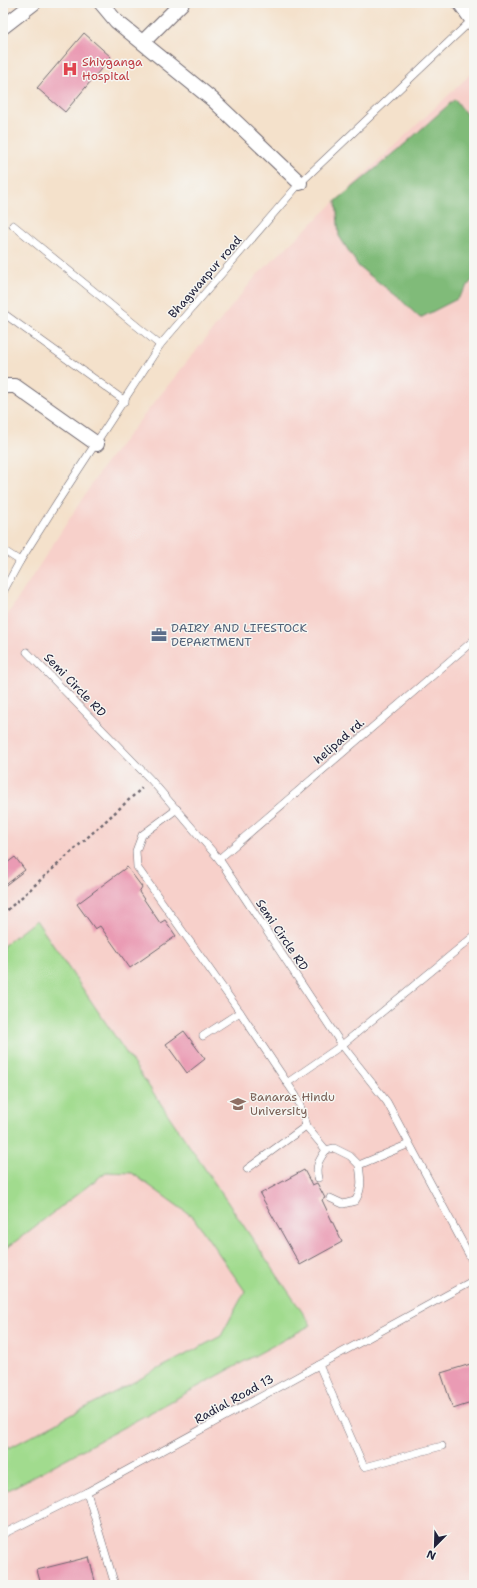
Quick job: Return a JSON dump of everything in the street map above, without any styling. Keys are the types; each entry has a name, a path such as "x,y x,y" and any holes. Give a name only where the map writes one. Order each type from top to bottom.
{"street":[{"path":"3,27 34,3"},
{"path":"101,3 116,21 213,100 300,183"},
{"path":"143,42 182,3"},
{"path":"460,3 473,19"},
{"path":"3,388 7,386 15,386 97,444"}],"lane":[{"name":"Bhagwanpur road","path":"3,592 20,561 160,345 300,183 473,19"},
{"path":"14,225 160,345"},
{"path":"3,312 125,401"},
{"path":"3,550 20,561"},
{"name":"helipad rd.","path":"218,859 474,640"},
{"name":"Semi Circle RD","path":"27,652 151,780 218,859 342,1045 387,1102 474,1264"},
{"path":"177,809 142,836 136,851 137,867 240,1012 287,1083 302,1111 306,1126 326,1150"},
{"path":"287,1083 342,1045 474,936"},
{"path":"203,1036 240,1012"},
{"path":"247,1169 306,1126"},
{"path":"359,1165 409,1144"},
{"path":"318,1178 316,1169 319,1160 326,1150 334,1148 350,1156 359,1165 362,1183 361,1193 355,1201 343,1204 330,1198"},
{"name":"Radial Road 13","path":"3,1534 87,1492 474,1280"},
{"path":"319,1364 364,1467 442,1446"},
{"path":"87,1492 115,1585"}],"path":[{"path":"3,914 151,780"}],"shaded area":[{"name":"Banaras Hindu University","path":"474,71 474,1585 3,1585 3,622 104,465 256,276"}],"green space":[{"path":"455,99 474,125 474,278 457,299 420,318 399,298 359,267 339,236 336,201 398,150"},
{"path":"36,920 311,1325 3,1493 3,1437 9,1448 221,1336 245,1291 193,1217 132,1173 106,1172 3,1251 3,946"}],"building":[{"path":"84,33 111,57 65,112 37,88"},
{"path":"15,857 25,870 3,887 3,866"},
{"path":"127,867 142,887 139,892 160,923 165,920 176,936 130,968 100,926 95,929 77,904"},
{"path":"184,1031 205,1059 187,1073 166,1044"},
{"path":"304,1170 312,1185 317,1183 325,1198 322,1200 342,1242 300,1265 260,1194"},
{"path":"474,1363 474,1402 453,1409 441,1373"},
{"path":"89,1557 96,1585 41,1585 37,1570"}],"place":[{"name":"Shivganga Hospital","path":"70,69"},
{"name":"DAIRY AND LIFESTOCK DEPARTMENT","path":"159,635"},
{"name":"Banaras Hindu University","path":"238,1104"}]}
